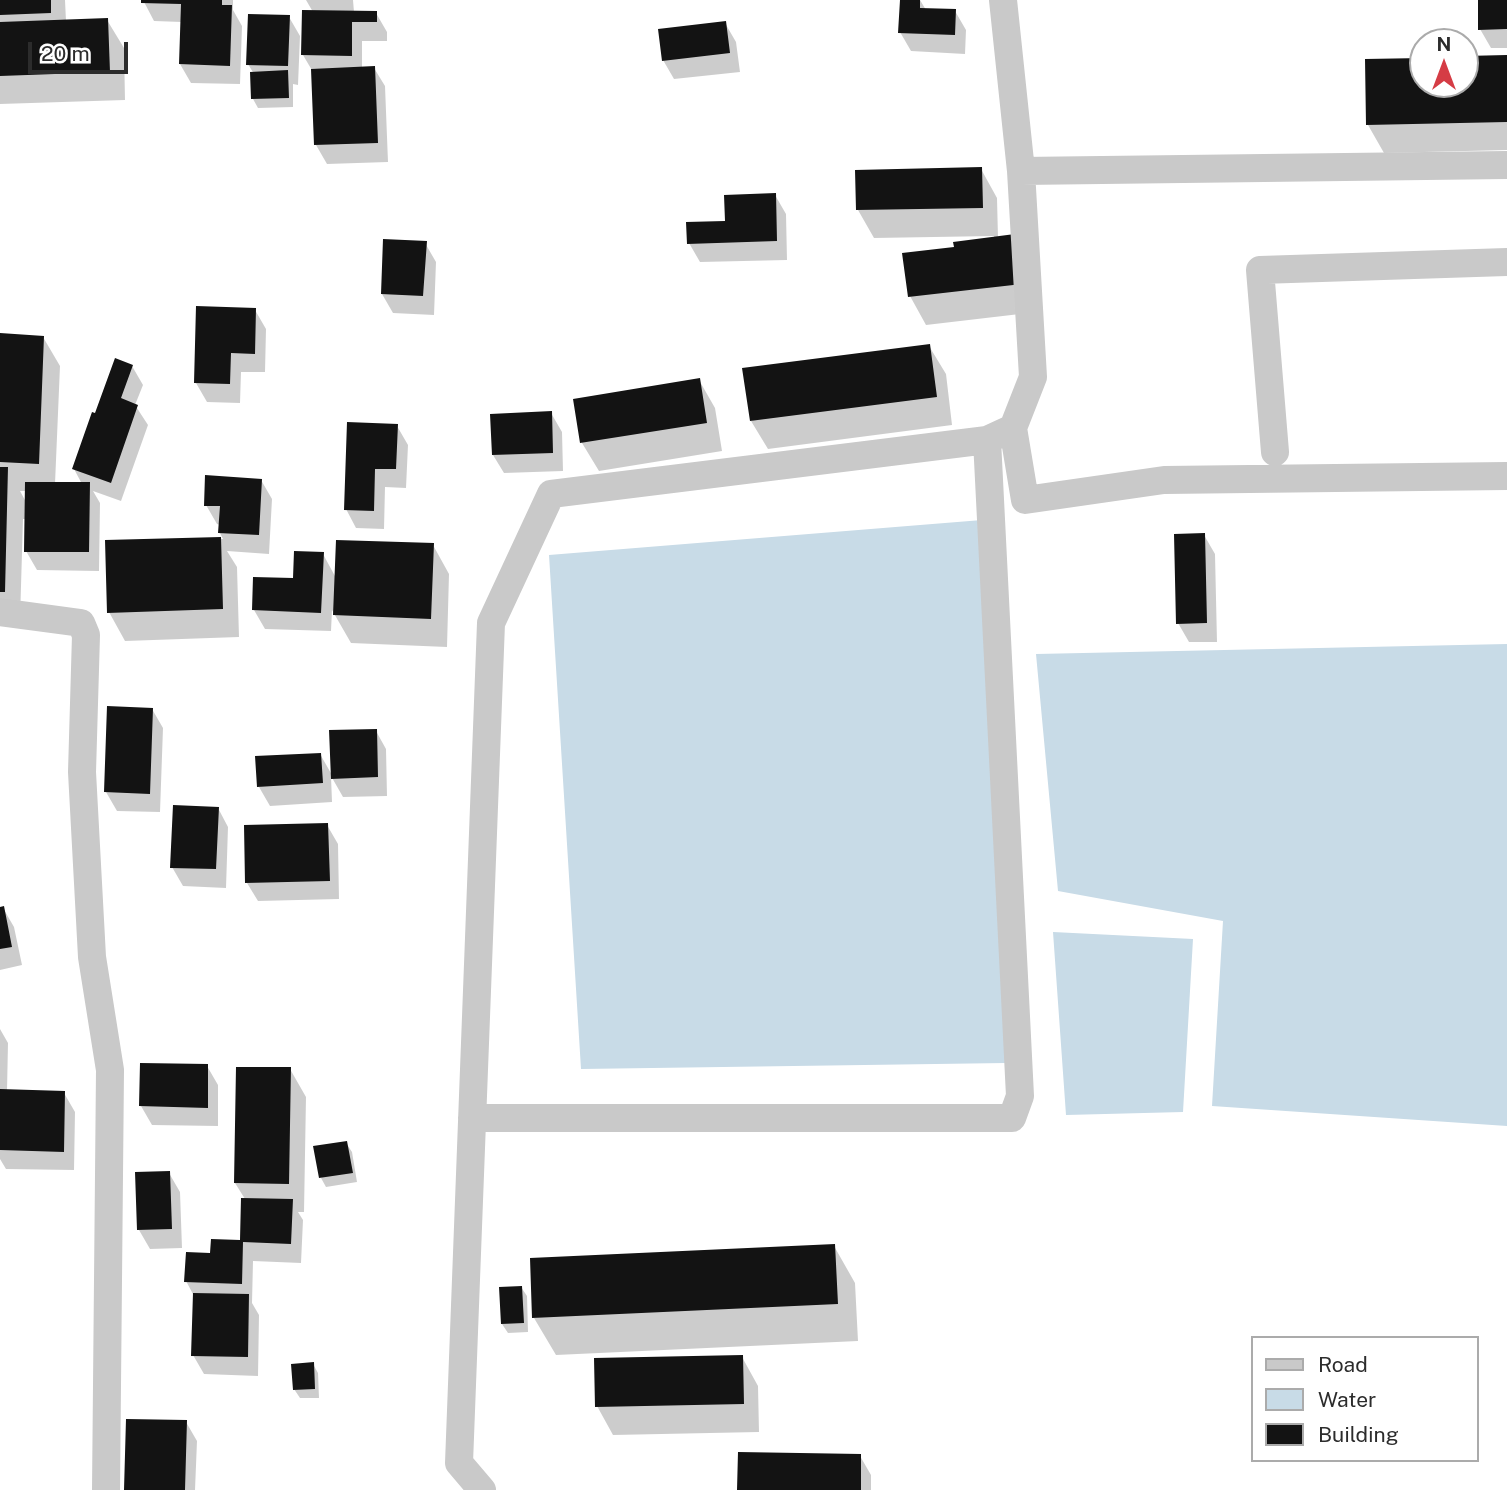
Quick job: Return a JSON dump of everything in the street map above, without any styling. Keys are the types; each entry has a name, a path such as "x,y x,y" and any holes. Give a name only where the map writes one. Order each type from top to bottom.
{"street":[{"path":"1003,0 1021,171 1033,377 1013,428 1025,500 1164,480 1507,476"},
{"path":"1021,171 1507,164"},
{"path":"1275,452 1260,270 1507,262"},
{"path":"482,1490 459,1462 491,623 551,494 987,440 1013,428"},
{"path":"472,1118 1012,1118 1020,1096 987,440"},
{"path":"0,612 81,623 86,635 82,772 92,957 110,1070 106,1490"}],"water":[{"path":"982,520 1006,1063 581,1069 549,555"},
{"path":"1507,644 1507,1126 1212,1106 1223,921 1058,891 1036,654"},
{"path":"1053,932 1193,939 1183,1112 1066,1115"}],"building":[{"path":"0,0 51,0 51,13 0,15"},
{"path":"141,0 222,0 222,5 232,5 230,66 179,64 181,4 141,3"},
{"path":"900,0 920,0 920,8 956,9 955,35 898,33"},
{"path":"1478,0 1507,0 1507,29 1478,28"},
{"path":"302,10 377,11 377,22 352,22 352,56 301,55"},
{"path":"248,14 290,15 288,66 246,65"},
{"path":"108,18 110,72 0,76 0,22"},
{"path":"726,21 730,53 662,61 658,29"},
{"path":"1507,55 1507,122 1366,125 1365,59 1409,58 1409,98 1479,98 1479,56"},
{"path":"375,66 378,143 314,145 311,69"},
{"path":"288,70 289,98 251,99 250,72"},
{"path":"982,167 983,208 856,210 855,170"},
{"path":"776,193 777,241 687,244 686,222 725,221 724,195"},
{"path":"1015,234 1022,284 908,297 902,253 954,247 953,242"},
{"path":"383,239 427,241 423,296 381,294"},
{"path":"196,306 256,308 255,354 231,353 230,384 194,383"},
{"path":"0,333 44,336 39,464 0,462"},
{"path":"930,344 937,397 750,421 742,368"},
{"path":"115,358 133,365 121,398 138,405 111,483 72,469"},
{"path":"700,378 707,423 580,443 573,399"},
{"path":"552,411 553,453 492,455 490,414"},
{"path":"347,422 398,424 396,469 375,469 374,511 344,510"},
{"path":"0,467 8,467 5,592 0,592"},
{"path":"205,475 262,479 259,535 218,533 220,506 204,506"},
{"path":"25,482 90,482 89,552 24,552"},
{"path":"1205,533 1207,623 1176,624 1174,534"},
{"path":"221,537 223,609 107,613 105,540"},
{"path":"336,540 434,543 431,619 333,615"},
{"path":"294,551 324,552 321,613 252,610 253,577 293,578"},
{"path":"107,706 153,708 150,794 104,792"},
{"path":"377,729 378,777 331,779 329,730"},
{"path":"321,753 323,783 257,787 255,756"},
{"path":"173,805 219,807 216,869 170,868"},
{"path":"328,823 330,881 245,883 244,825"},
{"path":"4,906 12,947 0,949 0,907"},
{"path":"140,1063 208,1064 208,1108 139,1106"},
{"path":"236,1067 291,1067 289,1184 234,1183"},
{"path":"0,1089 65,1091 64,1152 0,1150"},
{"path":"347,1141 353,1173 319,1178 313,1146"},
{"path":"170,1171 172,1229 137,1230 135,1172"},
{"path":"241,1198 293,1199 291,1244 243,1242 242,1284 184,1282 186,1252 210,1253 211,1239 240,1240"},
{"path":"835,1244 838,1304 532,1318 530,1258"},
{"path":"522,1286 524,1323 501,1324 499,1287"},
{"path":"193,1293 249,1294 248,1357 191,1356"},
{"path":"743,1355 744,1404 595,1407 594,1358"},
{"path":"314,1362 315,1389 293,1390 291,1364"},
{"path":"126,1419 187,1420 185,1490 124,1490"},
{"path":"738,1452 861,1454 861,1490 737,1490"}]}
